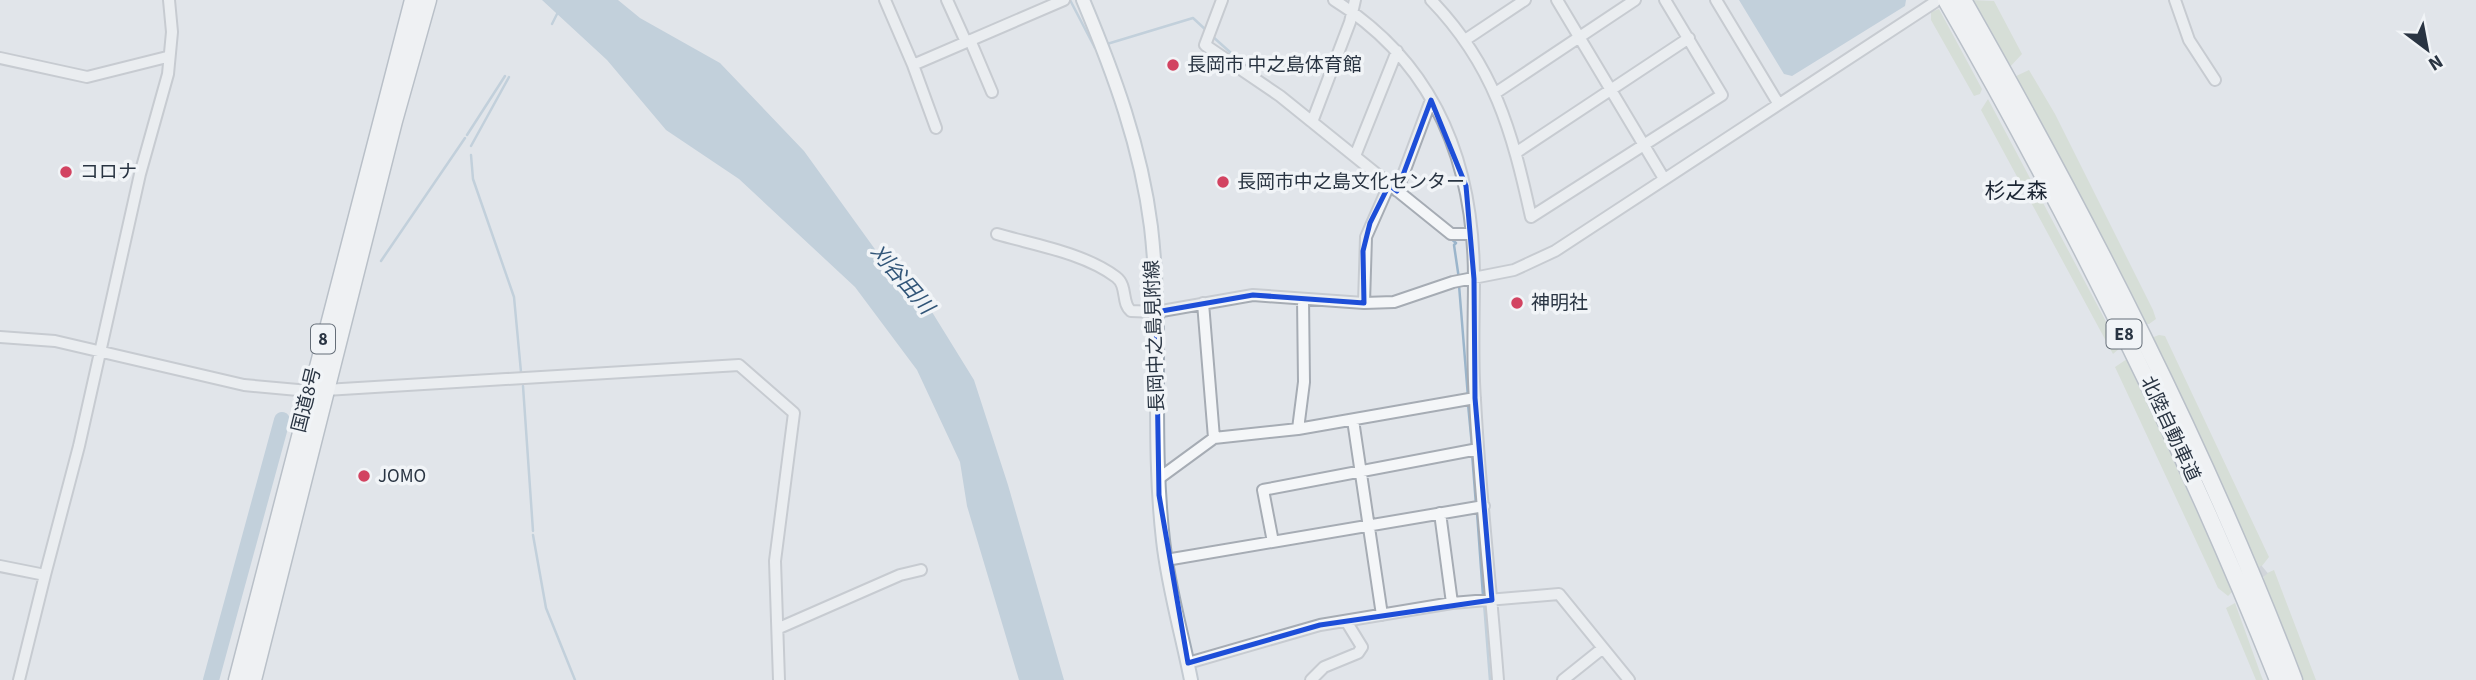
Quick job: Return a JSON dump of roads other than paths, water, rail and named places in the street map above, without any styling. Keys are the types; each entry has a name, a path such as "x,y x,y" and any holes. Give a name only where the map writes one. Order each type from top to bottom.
{"highway":[{"name":"国道8号","path":"237,680 309,391 414,0"},
{"name":"国道8号","path":"253,680 428,0"},
{"name":"北陸自動車道","path":"1963,0 2131,310 2218,495 2294,680"},
{"name":"北陸自動車道","path":"1940,1 1990,77 2119,323 2204,502 2278,680"}],"main road":[{"name":"長岡中之島見附線","path":"1083,0 1108,58 1131,127 1151,230 1156,312 1158,479 1166,560 1191,680"}],"street":[{"path":"19,680 79,446 140,174 167,74 172,32 169,0"},
{"path":"885,0 936,128"},
{"path":"947,0 992,92"},
{"path":"913,65 1064,0"},
{"path":"1222,0 1205,46 1312,122 1451,234 1471,234"},
{"path":"1334,0 1353,5 1397,51 1431,100 1463,172 1474,279 1478,449 1498,680"},
{"path":"1431,0 1465,40 1497,92 1517,152 1531,217 1722,95 1665,0"},
{"path":"1465,40 1525,0"},
{"path":"1557,0 1662,177"},
{"path":"1497,92 1635,0"},
{"path":"1716,0 1778,103"},
{"path":"2175,0 2189,40 2215,80"},
{"path":"997,234 1094,265 1122,284 1127,309 1156,312 1253,295 1364,303 1407,299 1453,282 1514,270 1555,251 1662,177 1940,1"},
{"path":"1312,122 1350,22 1353,5"},
{"path":"1517,152 1689,38"},
{"path":"1355,156 1397,51"},
{"path":"0,58 87,77 167,57"},
{"path":"1364,303 1364,244 1370,223 1393,188 1431,100"},
{"path":"1298,429 1304,382 1303,299"},
{"path":"1203,303 1214,438"},
{"path":"0,337 55,341 244,385 309,391 739,365 794,413 775,561 779,680"},
{"path":"1158,479 1214,438 1298,429 1475,398"},
{"path":"1353,420 1382,615"},
{"path":"1273,542 1263,489 1478,449"},
{"path":"1166,560 1484,506"},
{"path":"1440,513 1452,603"},
{"path":"0,566 45,575"},
{"path":"779,628 900,575 921,570"},
{"path":"1188,663 1320,625 1452,603 1559,594 1629,680"},
{"path":"1311,680 1324,667 1358,653 1362,647 1346,621"},
{"path":"1563,680 1603,648"}],"water":[{"path":"542,0 618,0 640,18 720,63 804,151 890,270 932,312 974,380 1008,485 1064,680 1019,680 967,506 960,462 917,370 855,287 739,179 666,130 607,60"},
{"path":"1739,0 1906,0 1905,6 1792,76 1784,74"}],"waterway":[{"path":"1070,0 1095,48 1097,47"},
{"path":"552,24 558,12"},
{"path":"1107,44 1193,18 1207,31"},
{"path":"1212,36 1249,69"},
{"path":"467,135 505,76"},
{"path":"471,146 509,77"},
{"path":"381,261 465,138"},
{"path":"471,155 473,179 514,297 521,372"},
{"path":"1449,237 1456,243 1454,245 1459,279"},
{"path":"1459,285 1468,397"},
{"path":"523,386 533,531"},
{"path":"1468,404 1472,446"},
{"path":"211,680 282,420"},
{"path":"1472,453 1476,505"},
{"path":"1477,512 1483,596"},
{"path":"533,535 546,608 575,680"},
{"path":"1484,603 1490,680"}],"tunnel":[{"path":"2234,595 2265,569"}],"place":[{"name":"長岡市 中之島体育館","path":"1173,65"},
{"name":"コロナ","path":"66,172"},
{"name":"長岡市中之島文化センター","path":"1223,182"},
{"name":"神明社","path":"1517,303"},
{"name":"JOMO","path":"364,476"}],"district":[{"name":"杉之森","path":"2016,191"}],"water label":[{"name":"刈谷田川","path":"902,279"}]}
